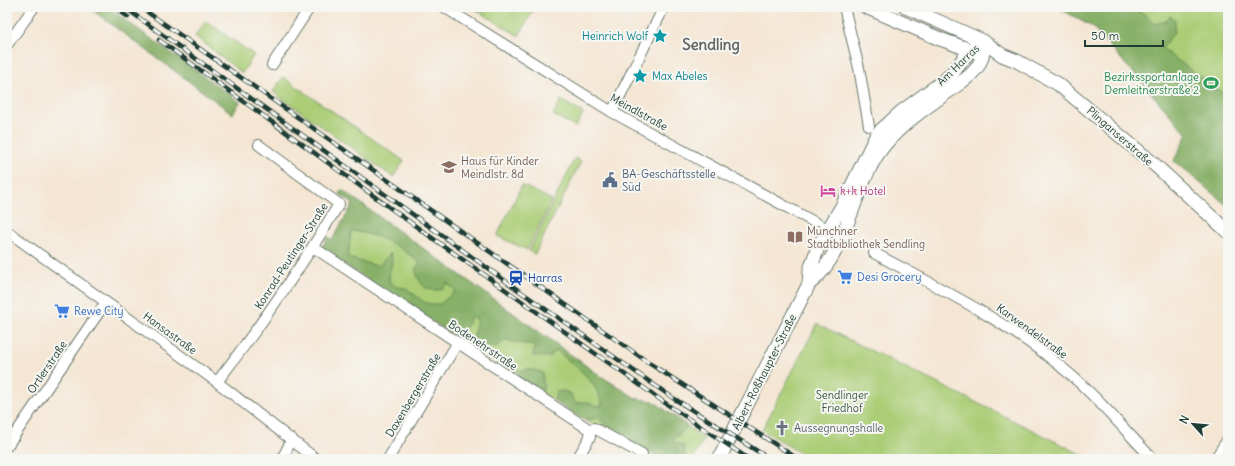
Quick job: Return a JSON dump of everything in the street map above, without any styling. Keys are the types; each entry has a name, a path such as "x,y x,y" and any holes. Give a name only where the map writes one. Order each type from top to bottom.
{"main road":[{"path":"866,7 969,51"},
{"name":"Plinganserstraße","path":"906,7 984,47 1040,73 1077,98 1228,232"},
{"name":"Am Harras","path":"871,157 877,134 887,123 946,79 955,70 969,51 984,47"},
{"name":"Am Harras","path":"871,157 899,129 974,71 984,47"},
{"name":"Albert-Roßhaupter-Straße","path":"810,284 810,270 814,255 827,229 871,157"},
{"name":"Albert-Roßhaupter-Straße","path":"719,459 810,284 820,276 829,262 844,232 871,157"}],"street":[{"path":"7,45 34,7"},
{"path":"272,65 310,7"},
{"name":"Meindlstraße","path":"444,7 612,112 827,229"},
{"path":"612,112 664,7"},
{"path":"844,7 859,68 870,126"},
{"name":"Konrad-Peutinger-Straße","path":"217,382 257,329 313,248 339,204 259,145"},
{"name":"Hansastraße","path":"7,232 217,382 316,459"},
{"name":"Bodenehrstraße","path":"313,248 590,430 594,428 642,454"},
{"name":"Karwendelstraße","path":"874,253 987,314 1043,352 1074,377 1153,459"},
{"name":"Ortlerstraße","path":"7,446 106,302"},
{"name":"Daxenbergerstraße","path":"388,459 458,342"},
{"path":"577,459 590,436 590,430"},
{"path":"282,459 292,439"},
{"path":"1215,459 1228,439"}],"green space":[{"path":"88,7 107,7 240,102 233,114"},
{"path":"478,7 535,7 519,36 476,10"},
{"path":"1057,7 1228,7 1228,206 1174,161 1187,134 1094,28"},
{"path":"1057,7 1137,7 1138,11 1147,16 1155,24 1166,21 1170,16 1175,20 1174,32 1162,49 1228,97 1228,206 1174,161 1187,134 1094,28"},
{"path":"206,21 254,55 242,73 195,36"},
{"path":"283,77 404,161 393,177 273,92"},
{"path":"561,100 583,113 576,127 553,115"},
{"path":"575,158 581,161 535,254 529,251"},
{"path":"522,185 552,200 527,250 497,236"},
{"path":"342,190 599,375 637,399 653,401 687,426 678,436 675,436 673,442 684,446 685,457 689,459 662,459 651,453 642,451 608,433 608,425 597,418 584,420 554,401 556,392 564,391 571,394 575,403 586,402 597,406 602,405 596,388 577,367 556,350 550,357 533,356 535,345 506,340 494,348 475,342 474,335 477,319 472,316 459,339 321,249 328,237 332,240 353,204 339,193","holes":["351,231 388,241 420,263 415,269 419,279 428,289 443,289 447,283 456,291 440,304 424,302 406,288 396,287 389,281 392,261 391,253 378,266 348,258"]},
{"path":"356,200 599,375 637,399 653,401 704,438 693,459 662,459 651,453 642,451 584,420 321,249 328,237 332,240"},
{"name":"Sendlinger Friedhof","path":"817,324 1091,459 810,459 762,430"},
{"path":"505,362 522,371 528,369 542,372 544,386 541,393 501,367"}],"railway":[{"path":"114,7 128,17"},
{"path":"124,7 511,285 673,398 770,459"},
{"path":"140,7 652,365 798,459"},
{"path":"159,40 400,215 668,405 749,459"}],"place":[{"name":"Heinrich Wolf","path":"660,36"},
{"name":"Max Abeles","path":"640,76"},
{"name":"Bezirkssportanlage Demleitnerstraße 2","path":"1211,83"},
{"name":"Haus für Kinder Meindlstr. 8d","path":"449,167"},
{"name":"BA-Geschäftsstelle Süd","path":"610,180"},
{"name":"k+k Hotel","path":"828,191"},
{"name":"Münchner Stadtbibliothek Sendling","path":"795,237"},
{"name":"Desi Grocery","path":"845,277"},
{"name":"Harras","path":"516,278"},
{"name":"Rewe City","path":"62,311"},
{"name":"Aussegnungshalle","path":"782,428"}],"district":[{"name":"Sendling","path":"711,44"}]}
